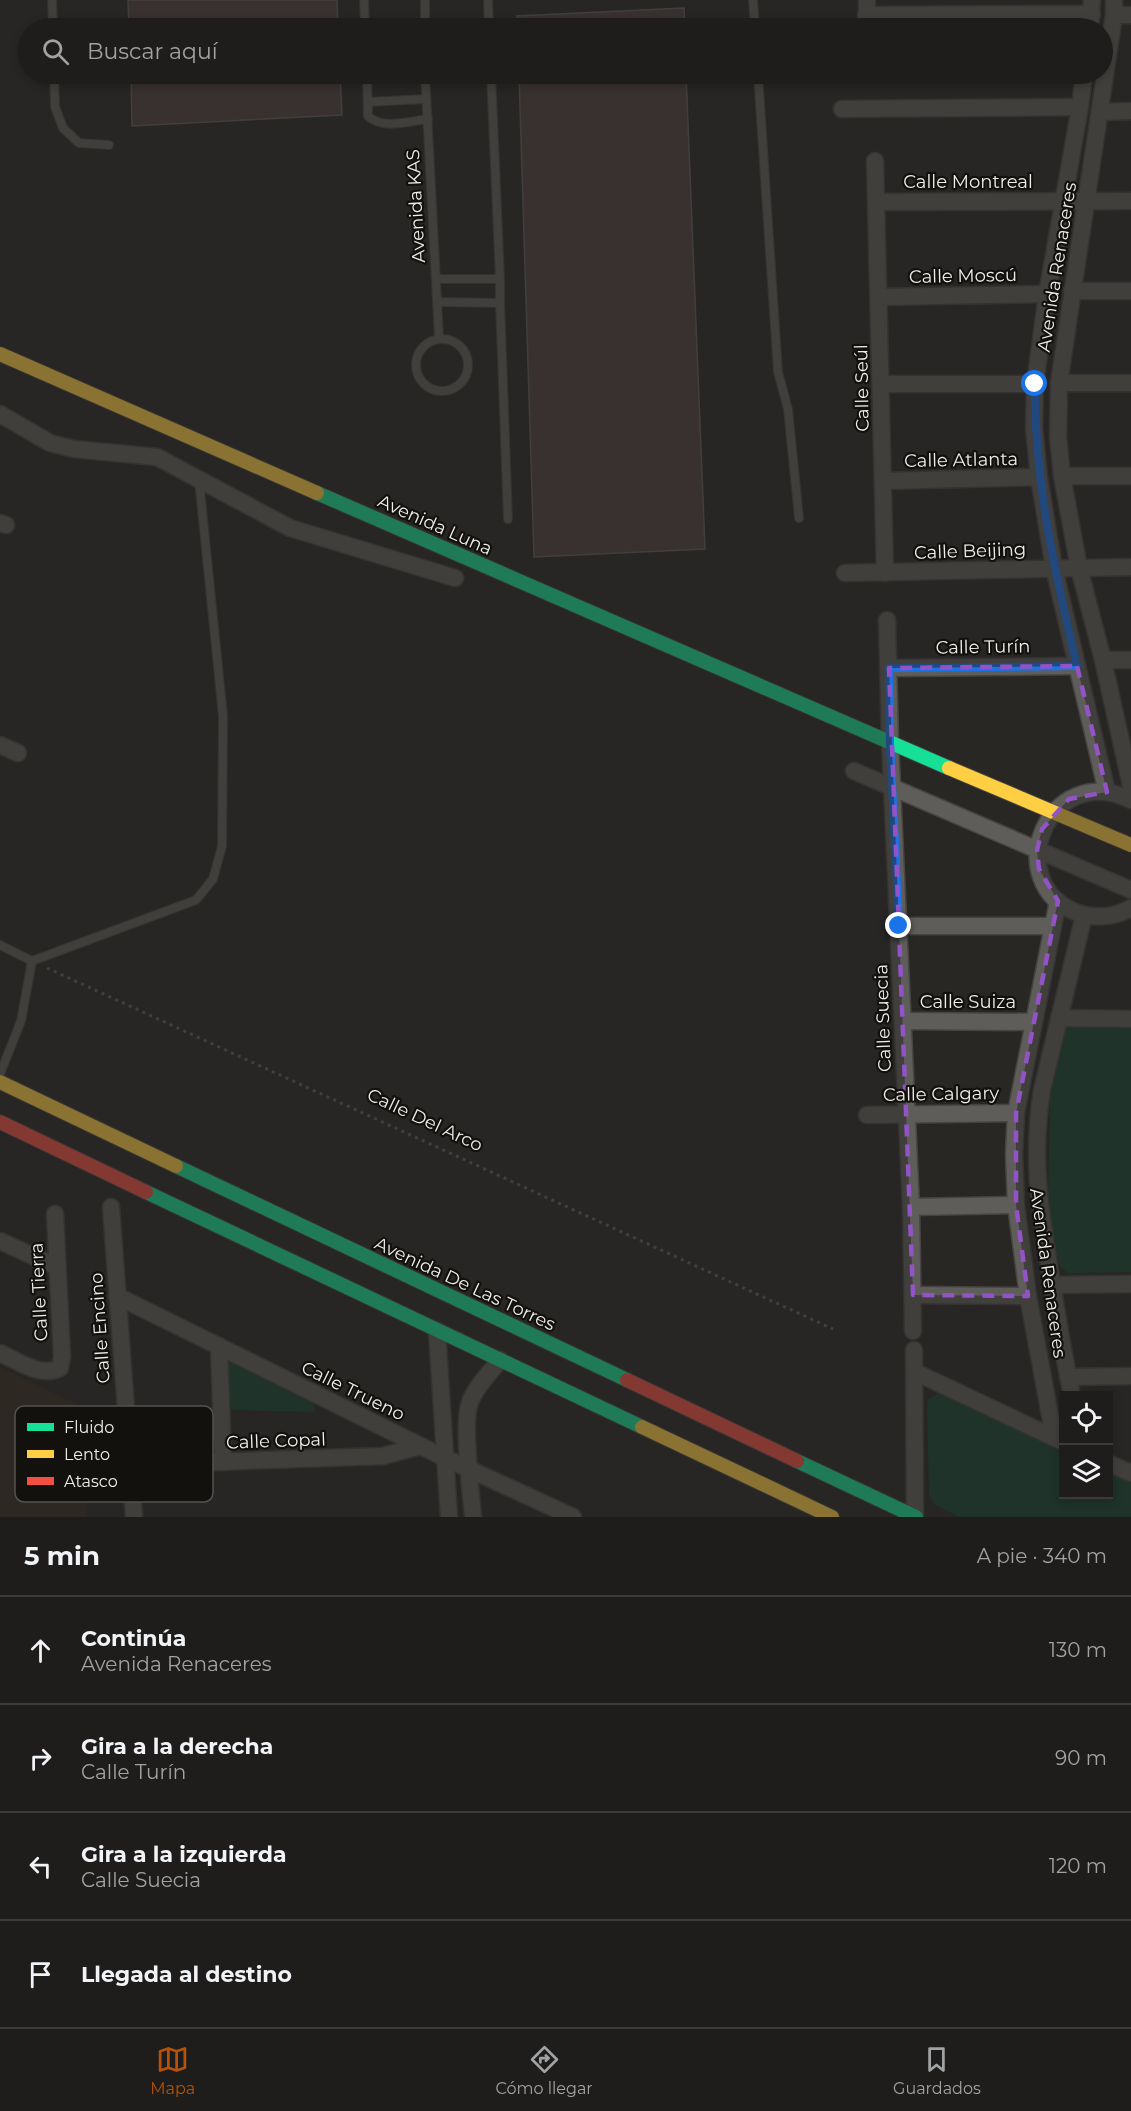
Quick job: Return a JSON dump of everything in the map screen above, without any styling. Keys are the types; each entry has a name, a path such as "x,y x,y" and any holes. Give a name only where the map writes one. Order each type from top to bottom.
{"street":[{"name":"Avenida Renaceres","path":"1113,48 1120,10"},
{"path":"867,15 1091,14"},
{"name":"Avenida Renaceres","path":"1083,84 1047,294 1035,384 1035,428 1039,477 1054,568 1107,792"},
{"name":"Avenida Renaceres","path":"1106,84 1059,383 1058,437 1062,476 1079,568 1129,757 1131,786"},
{"path":"842,108 1080,107"},
{"path":"1101,112 1131,111"},
{"name":"Calle Seúl","path":"874,160 880,297 885,573"},
{"name":"Calle Montreal","path":"877,202 1131,201"},
{"path":"1072,291 1131,291"},
{"name":"Calle Moscú","path":"880,297 1047,294"},
{"name":"Avenida Luna","path":"0,354 855,728 1131,845"},
{"path":"1059,383 1131,383"},
{"path":"881,384 1035,384"},
{"path":"0,414 50,443 74,449 158,457 290,528 455,578"},
{"path":"1062,476 1131,476"},
{"name":"Calle Atlanta","path":"884,481 1039,477"},
{"name":"Calle Beijing","path":"845,573 1131,567"},
{"name":"Calle Suecia","path":"887,620 890,743 911,1207 913,1331"},
{"path":"1103,660 1131,660"},
{"name":"Calle Turín","path":"889,668 1077,666"},
{"path":"0,745 18,753"},
{"path":"854,771 1131,890"},
{"path":"1131,800 1107,792 1088,792 1069,799 1054,811 1042,829 1037,850 1039,869 1046,886 1066,907 1084,915 1098,917 1111,916 1131,908"},
{"name":"Avenida Renaceres","path":"1058,901 1016,1113 1014,1154 1016,1205 1028,1296 1059,1439"},
{"name":"Avenida Renaceres","path":"1071,1391 1052,1285 1036,1172 1038,1116 1084,915"},
{"path":"899,926 1053,926"},
{"path":"1059,1018 1131,1019"},
{"name":"Calle Suiza","path":"903,1021 1034,1022"},
{"name":"Avenida De Las Torres","path":"0,1082 915,1517"},
{"name":"Calle Calgary","path":"867,1115 1016,1113"},
{"path":"0,1122 832,1517"},
{"path":"911,1207 1016,1205"},
{"name":"Calle Encino","path":"111,1208 126,1406"},
{"name":"Calle Tierra","path":"0,1353 40,1371 52,1372 60,1368 62,1357 56,1214"},
{"path":"0,1241 57,1267"},
{"path":"1052,1285 1131,1284"},
{"path":"913,1295 1028,1296"},
{"name":"Calle Trueno","path":"117,1296 445,1458 569,1516"},
{"path":"437,1331 449,1517"},
{"path":"219,1346 223,1462"},
{"path":"914,1350 915,1517"},
{"path":"473,1517 467,1422 470,1403 477,1389 500,1360"},
{"path":"915,1372 1059,1439"},
{"path":"1068,1377 1131,1376"},
{"name":"Calle Copal","path":"213,1462 383,1456 421,1446"},
{"path":"1113,1465 1131,1473"},
{"name":"Calle Encino","path":"133,1502 134,1517"}],"lane":[{"path":"52,0 53,18"},
{"path":"364,0 365,18"},
{"path":"425,0 425,18"},
{"path":"488,0 489,18"},
{"path":"753,0 754,18"},
{"path":"54,84 55,107 63,129 79,142 109,145"},
{"path":"367,84 368,116 373,121 382,124 428,118"},
{"name":"Avenida KAS","path":"425,84 439,338"},
{"path":"491,84 508,519"},
{"path":"759,84 778,372 788,409 799,518"},
{"path":"368,102 425,99"},
{"path":"436,279 500,279"},
{"path":"438,302 500,303"},
{"path":"439,338 457,342 469,357 467,376 454,390 436,392 420,381 414,363 422,346 439,338"},
{"path":"0,945 32,961 196,900 213,879 222,846 223,716 199,480"},
{"path":"0,1074 21,1021 32,961"}],"path":[{"name":"Calle Del Arco","path":"32,961 833,1329"}],"highlighted area":[{"path":"1077,666 1107,792 1069,799 1042,829 1037,850 1039,869 1058,901 1016,1113 1016,1205 1028,1296 913,1295 889,668"}],"shaded area":[{"path":"0,1367 78,1405 15,1406 15,1502 85,1502 86,1517 0,1517"}],"green space":[{"path":"1077,1022 1131,1023 1131,1272 1067,1273 1056,1261 1048,1198 1050,1098 1066,1029"},
{"path":"236,1361 312,1400 315,1412 231,1410 226,1362"},
{"path":"939,1393 1059,1449 1059,1499 1113,1499 1113,1475 1131,1483 1131,1517 960,1517 935,1505 929,1495 927,1400"}],"building":[{"path":"128,0 337,0 338,18 129,18"},
{"path":"684,8 684,18 517,18 517,16"},
{"path":"131,84 340,84 342,115 132,126"},
{"path":"519,84 686,84 705,549 534,557"}],"traffic: fast":[{"path":"317,493 949,768"},
{"path":"176,1166 627,1380"},
{"path":"146,1192 642,1427"},
{"path":"797,1461 916,1517"}],"traffic: slow":[{"path":"0,354 317,493"},
{"path":"949,768 1131,845"},
{"path":"0,1082 176,1166"},
{"path":"642,1427 832,1517"}],"traffic: jam":[{"path":"0,1122 146,1192"},
{"path":"627,1380 797,1461"}],"route":[{"path":"899,926 890,743 889,668 1077,666 1054,568 1039,477 1035,428 1035,384"}]}
